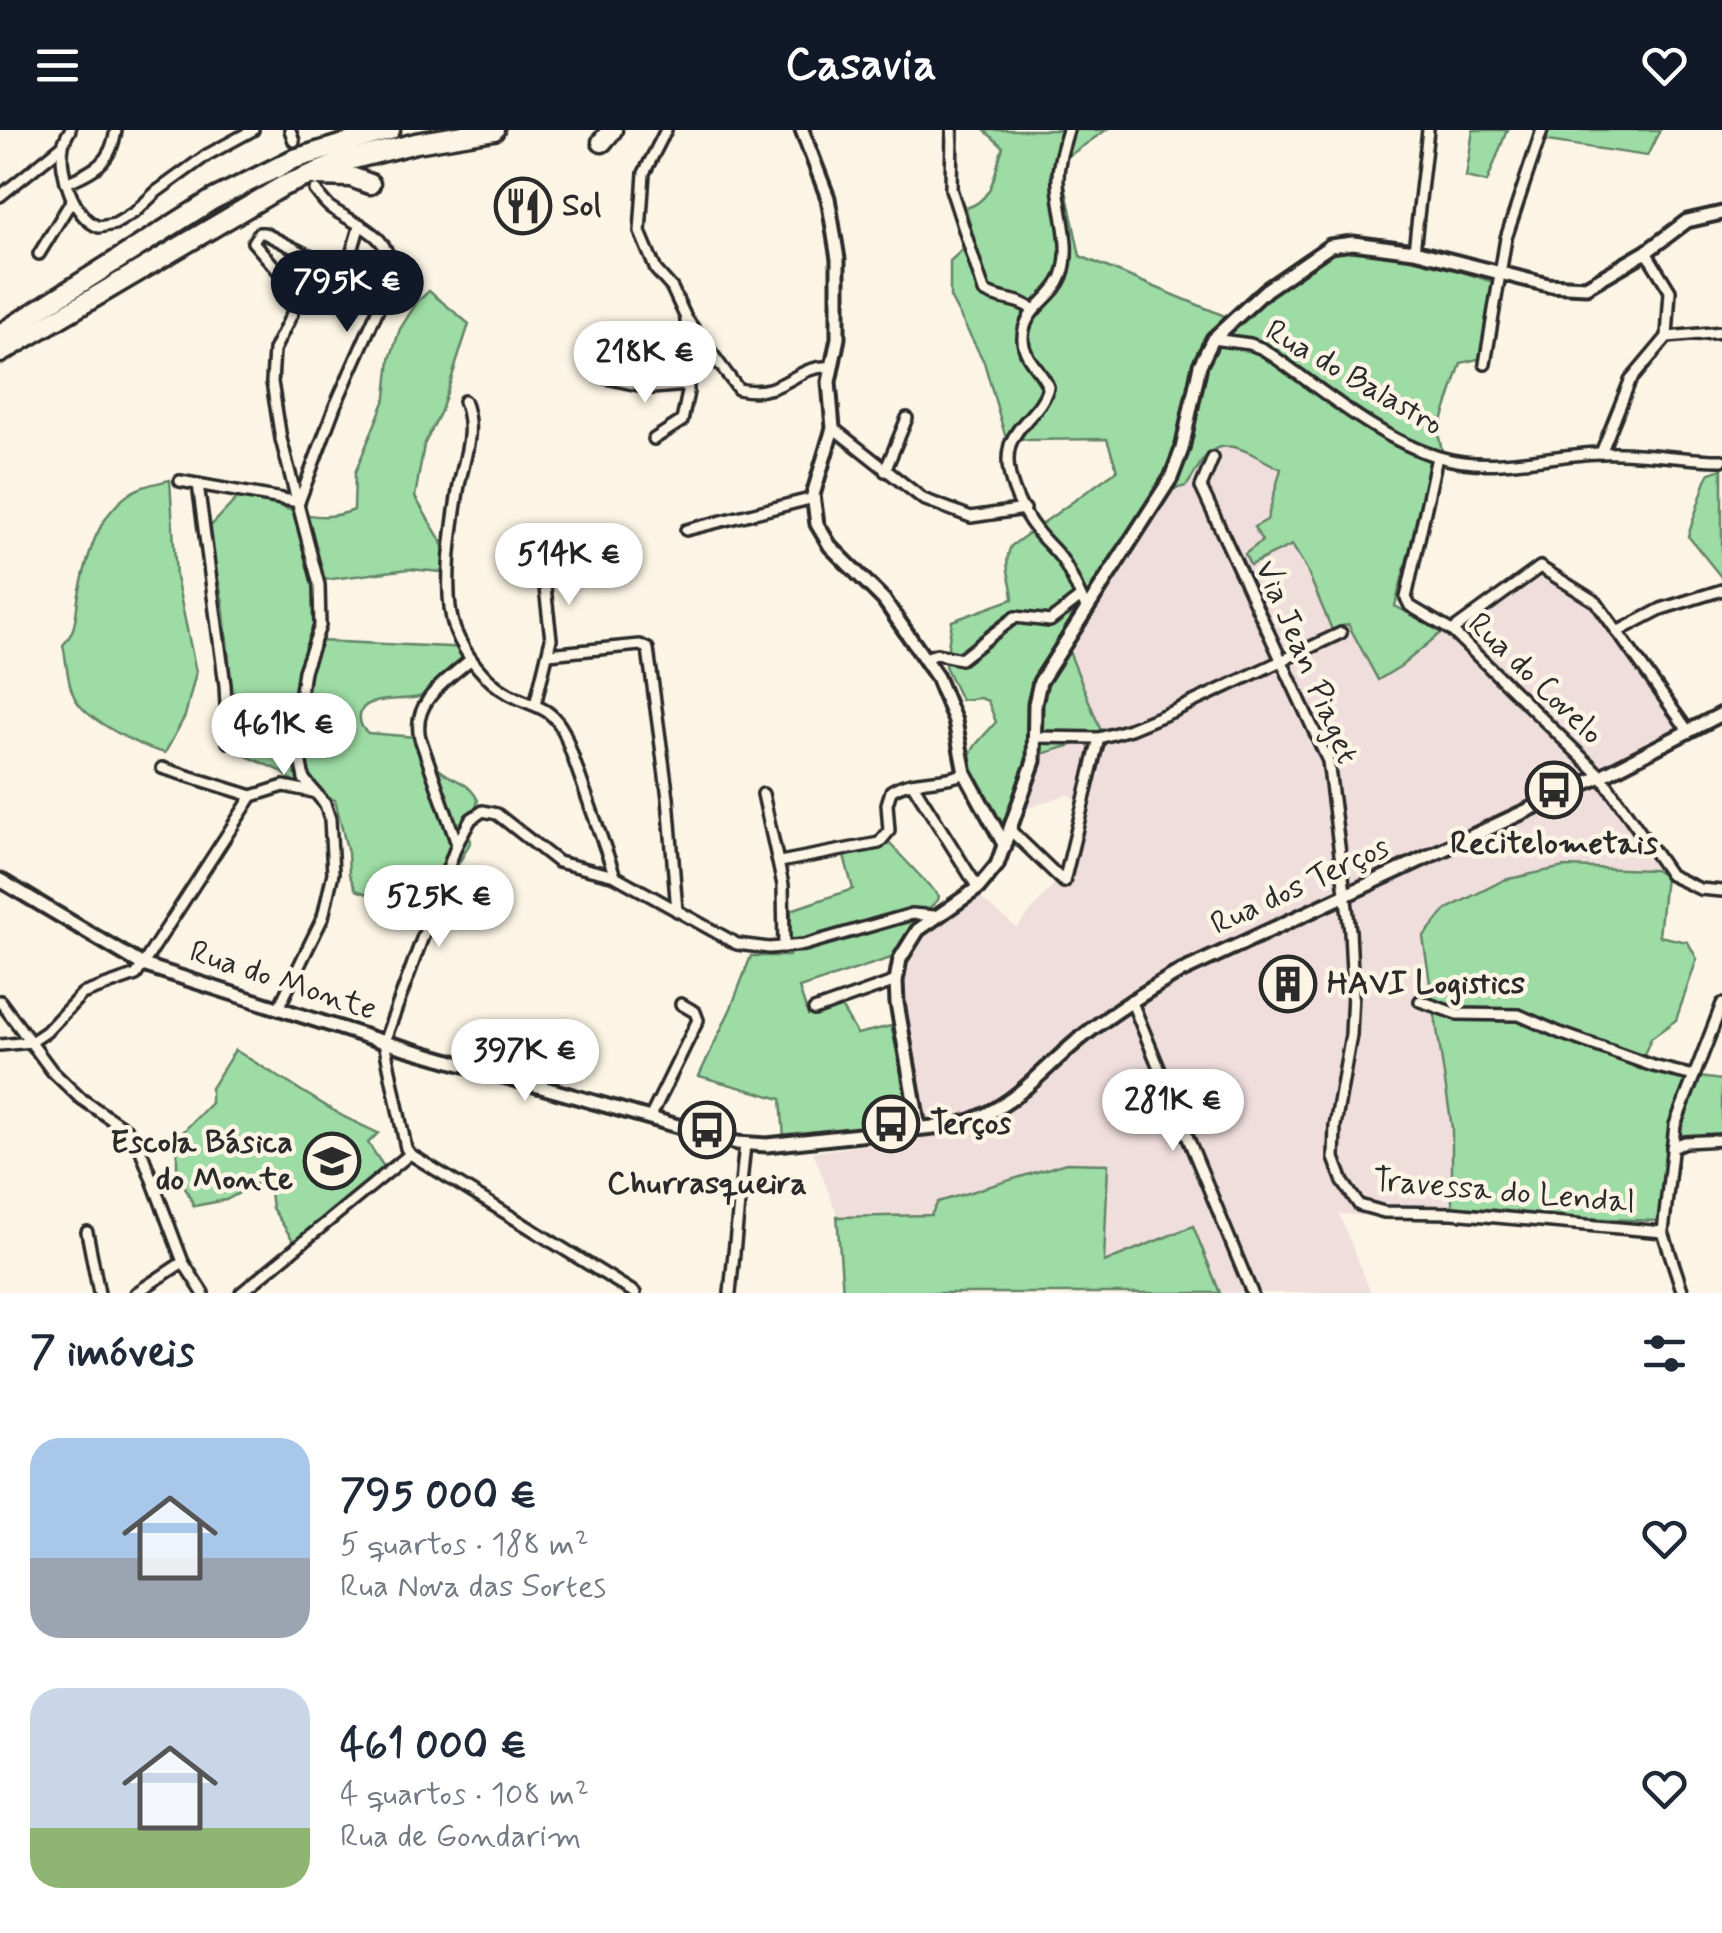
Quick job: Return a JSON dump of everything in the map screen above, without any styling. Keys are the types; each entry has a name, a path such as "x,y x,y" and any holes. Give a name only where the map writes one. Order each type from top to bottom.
{"highway":[{"path":"330,146 348,130"},
{"path":"0,334 212,200 294,158 390,130"},
{"path":"0,353 223,218 416,142 494,130"},
{"path":"310,183 351,177 370,184"}],"street":[{"path":"0,196 62,146 70,130"},
{"path":"66,183 103,164 112,149 116,130"},
{"path":"62,146 72,200 92,225 115,224 208,156 252,130"},
{"path":"290,130 294,141"},
{"path":"666,130 644,173 640,232 656,270 672,288 686,318 738,389 769,390 788,384 802,372 819,366 832,367"},
{"path":"802,130 828,198 836,236 839,326 829,382 832,428 814,498 817,524 823,536 884,600 924,658 951,705 964,773 1004,846"},
{"path":"952,130 952,189 984,291 1028,304 1032,310"},
{"path":"1068,130 1058,183 1066,243 1062,277 1032,310 1023,334 1024,350 1048,387 1042,404 1012,440 1007,459 1024,510 1035,530 1060,556 1084,604"},
{"path":"1414,251 1428,130"},
{"path":"1485,364 1506,238 1542,130"},
{"path":"299,502 392,278 390,255 372,232 330,208 310,183"},
{"path":"39,254 72,200"},
{"path":"920,1128 896,981 906,945 934,916 992,875 1034,762 1035,704 1040,682 1084,604 1171,478 1182,449 1200,365 1213,339 1266,290 1330,246 1353,242 1414,251 1548,285 1586,287 1646,252 1687,221 1722,213"},
{"path":"278,1008 332,888 330,820 325,804 312,792 299,762 295,732 304,671 320,626 320,604 319,585 281,439 272,382 274,350 292,314 294,293 253,242 258,233 264,233 319,261 342,264 350,258 360,224"},
{"path":"1601,452 1630,381 1667,337 1670,291 1646,252"},
{"path":"654,439 681,424 688,384 686,318"},
{"path":"1667,337 1722,332"},
{"name":"Rua do Balastro","path":"1213,339 1263,349 1396,439 1436,456 1476,466 1601,452 1722,460"},
{"path":"606,378 652,388 688,384"},
{"path":"464,401 472,427 458,491 449,602 454,627 470,660 507,693 551,712 564,732 615,876"},
{"path":"885,472 907,418"},
{"path":"832,428 923,499 972,517 1024,510"},
{"name":"Rua do Covelo","path":"1436,456 1406,598 1410,606 1452,632 1601,776 1670,875 1700,889 1722,891"},
{"name":"Via Jean Piaget","path":"1213,458 1200,486 1328,761 1346,895"},
{"path":"180,481 299,502"},
{"path":"198,484 225,685 228,742"},
{"path":"686,530 814,498"},
{"path":"535,704 551,627 542,562"},
{"path":"1452,632 1540,567 1596,602 1689,732"},
{"path":"1617,632 1661,609 1722,590"},
{"path":"924,658 937,654 961,658 1015,616 1050,621 1084,604"},
{"path":"1036,737 1099,738 1154,720 1340,634"},
{"path":"548,654 640,645 648,650 668,798 677,911"},
{"path":"457,844 420,738 418,720 428,700 470,660"},
{"name":"Rua dos Terços","path":"920,1128 962,1124 1000,1109 1079,1039 1130,1000 1174,975 1601,776 1722,714"},
{"path":"1010,830 1064,882 1099,738"},
{"path":"162,768 252,796 284,786 312,792"},
{"path":"780,862 879,843 889,831 887,804 891,791 912,784 946,781 964,773"},
{"path":"912,784 978,888"},
{"path":"763,794 785,897 784,947"},
{"path":"0,1045 31,1042 46,1032 75,999 136,975 252,796"},
{"path":"635,1293 406,1148 384,1042 457,844 471,820 490,811 558,862 615,876 737,944 784,947 824,941 912,914 934,916"},
{"name":"Rua do Monte","path":"0,880 142,965 384,1042 744,1144 920,1128"},
{"name":"Travessa do Lendal","path":"1346,895 1353,992 1334,1158 1358,1205 1384,1212 1452,1213 1663,1232"},
{"path":"814,1010 896,981"},
{"path":"1130,1000 1252,1293"},
{"path":"0,1001 52,1072 80,1098 127,1130 140,1148 183,1262 203,1293"},
{"path":"1420,1001 1457,1014 1519,1015 1560,1034 1694,1076"},
{"path":"650,1118 697,1023 697,1015 681,1004"},
{"path":"1683,1293 1663,1232 1674,1125 1722,1004"},
{"path":"1672,1147 1722,1140"},
{"path":"730,1293 744,1144"},
{"path":"241,1293 410,1154"},
{"path":"87,1232 98,1293"},
{"path":"136,1293 183,1262"}],"shaded area":[{"path":"1229,444 1281,469 1262,541 1249,564 1292,545 1332,629 1348,624 1355,635 1401,666 1524,569 1542,562 1562,570 1583,587 1685,741 1622,773 1603,788 1657,868 1564,867 1504,880 1447,909 1424,960 1452,1128 1452,1213 1449,1222 1339,1214 1371,1293 1220,1293 1192,1227 1104,1262 1107,1164 1050,1166 931,1215 838,1217 813,1152 920,1138 912,1113 921,1111 902,991 914,946 978,896 1017,928 1054,884 1061,869 1078,802 1069,794 1020,811 1038,755 1075,670 1064,639 1156,494 1186,486 1216,446"}],"green space":[{"path":"984,130 1106,130 1060,162 1080,256 1232,319 1329,252 1355,247 1396,250 1493,282 1482,358 1461,363 1438,433 1443,455 1428,517 1419,545 1408,555 1395,606 1443,631 1378,680 1348,624 1332,630 1292,545 1250,565 1245,554 1262,541 1254,527 1267,520 1281,469 1237,448 1217,448 1207,454 1186,486 1156,494 1064,639 1103,736 1038,755 1015,810 999,825 989,828 975,802 968,760 996,722 988,701 961,700 945,666 952,621 1013,599 1007,566 1011,546 1117,470 1107,439 1028,440 1005,435 984,362 950,297 950,261 975,245 966,208 988,192 1003,147"},
{"path":"1473,130 1507,130 1487,182 1466,177"},
{"path":"1533,130 1660,130 1647,156 1547,141 1548,132"},
{"path":"429,291 469,324 441,411 424,445 415,497 440,539 453,573 409,569 324,580 319,641 470,648 433,691 419,697 371,703 360,717 368,733 415,737 436,767 465,785 478,800 465,826 471,841 432,913 420,913 356,890 349,874 335,800 306,791 279,770 239,753 230,743 230,670 223,603 208,529 243,492 311,515 339,515 354,510 355,473 386,397 390,359 400,329"},
{"path":"1722,469 1722,578 1688,536 1706,480 1710,473"},
{"path":"170,480 176,577 196,672 185,716 165,753 117,732 82,708 71,687 63,645 74,627 86,564 102,524 132,492"},
{"path":"890,844 939,896 938,900 912,924 891,958 799,988 808,1015 840,1005 857,1034 891,1026 905,1107 863,1126 784,1138 781,1099 699,1076 751,956 789,956 791,910 853,889 844,856"},
{"path":"1564,867 1654,870 1665,877 1659,936 1688,942 1697,959 1676,1020 1651,1038 1638,1069 1722,1080 1722,1138 1667,1141 1658,1221 1452,1213 1452,1128 1423,937 1447,909 1504,880"},
{"path":"235,1050 344,1117 378,1133 368,1143 386,1170 296,1245 272,1208 270,1192 260,1182 226,1200 194,1206 177,1170 180,1135 211,1103 211,1088"},
{"path":"1066,1163 1108,1164 1104,1262 1193,1226 1220,1293 843,1293 837,1215 931,1215 938,1202"}],"place":[{"name":"Sol","path":"523,206"},
{"name":"Recitelometais","path":"1554,790"},
{"name":"HAVI Logistics","path":"1288,984"},
{"name":"Terços","path":"891,1124"},
{"name":"Churrasqueira","path":"707,1130"},
{"name":"Escola Básica do Monte","path":"332,1161"}]}
